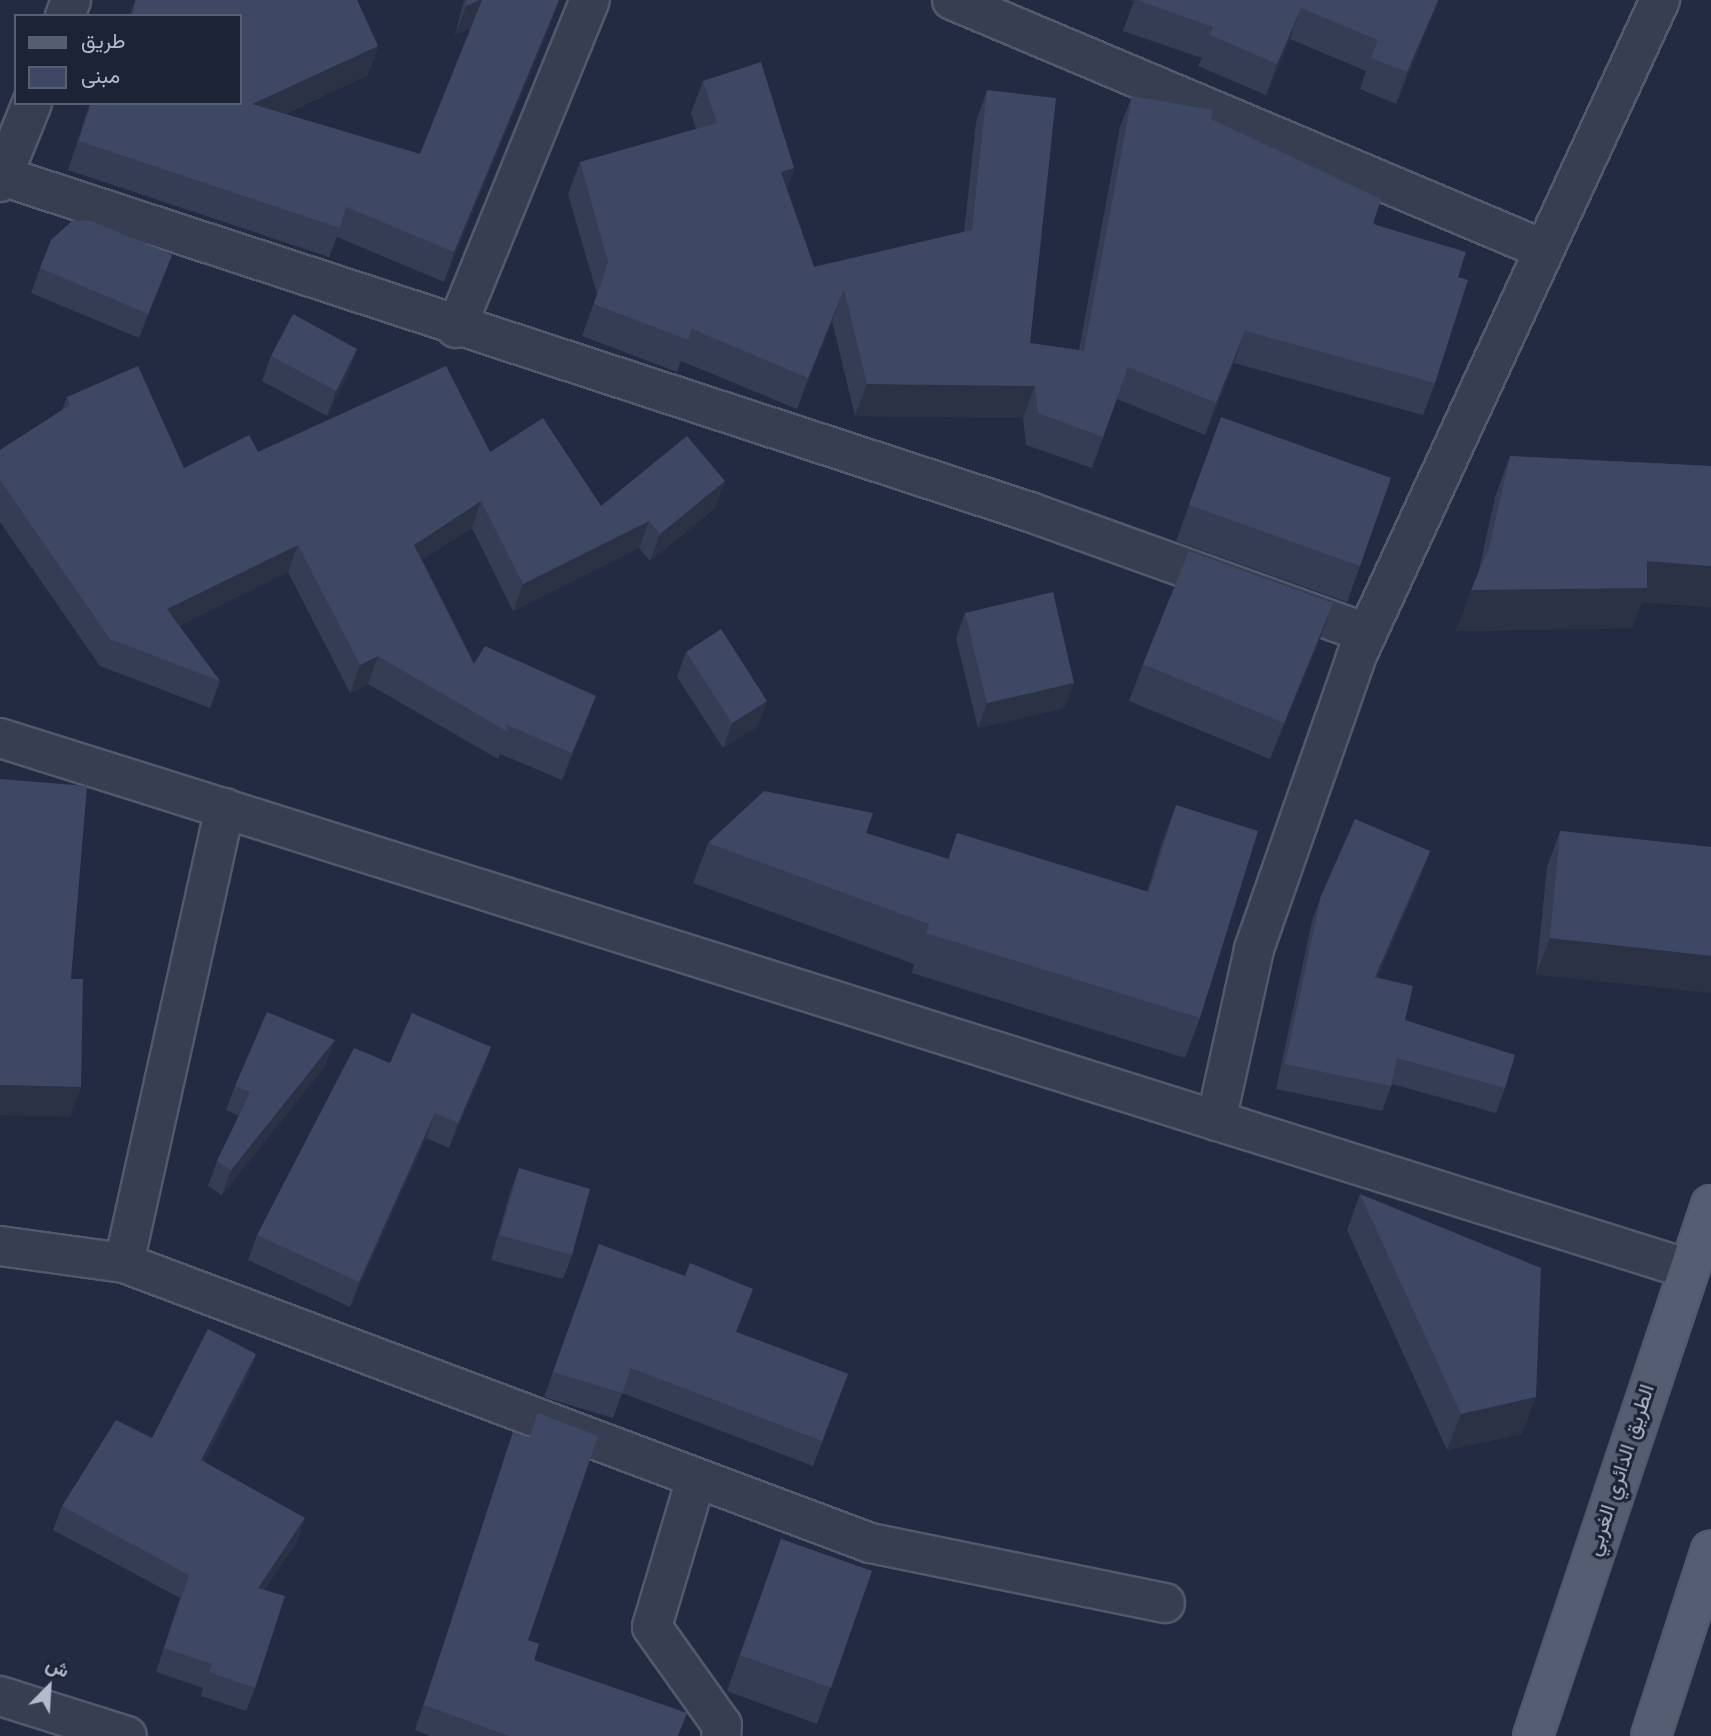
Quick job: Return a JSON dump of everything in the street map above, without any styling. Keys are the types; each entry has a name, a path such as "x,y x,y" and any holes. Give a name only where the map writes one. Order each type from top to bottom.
{"main road":[{"name":"الطريق الدائري الغربي","path":"1533,1736 1685,1268 1711,1205"},
{"path":"1651,1736 1711,1550"}],"street":[{"path":"456,328 590,0"},
{"path":"952,0 1540,248"},
{"path":"1216,1121 1254,950 1367,633 1540,248 1660,0"},
{"path":"31,105 1,179 1030,512 1367,633"},
{"path":"0,738 1685,1268"},
{"path":"124,1263 225,808"},
{"path":"0,1246 124,1263 870,1543 1165,1603"},
{"path":"696,1479 652,1627 722,1725 721,1736"},
{"path":"0,1696 127,1736"}],"building":[{"path":"136,0 357,0 378,46 252,104 420,154 482,0 559,0 454,252 346,207 340,228 79,141 90,105 242,105 242,14 132,14"},
{"path":"467,0 479,0 466,6"},
{"path":"1137,0 1438,0 1407,72 1371,58 1378,40 1301,8 1277,64 1210,35 1213,27"},
{"path":"761,62 794,168 781,172 814,267 972,230 987,90 1056,98 1030,343 1084,351 1132,96 1213,110 1211,119 1381,199 1373,224 1466,252 1458,277 1468,280 1435,383 1245,331 1216,403 1128,367 1103,437 1038,413 1035,386 867,384 844,289 808,378 692,329 688,340 594,304 608,262 580,162 717,123 703,81"},
{"path":"73,220 92,221 172,255 148,314 40,268 51,240"},
{"path":"293,314 357,349 336,391 271,356"},
{"path":"138,366 184,468 249,435 258,452 446,366 490,452 543,418 601,506 687,436 725,481 660,534 649,521 523,584 481,501 414,545 474,664 485,646 596,696 572,753 505,724 508,732 378,656 360,665 298,545 167,609 220,681 110,639 0,480 0,450 70,405 67,397"},
{"path":"1221,417 1391,478 1360,566 1189,505"},
{"path":"1510,456 1711,466 1711,566 1647,561 1647,588 1471,590 1489,548"},
{"path":"1189,551 1333,603 1284,723 1143,664"},
{"path":"1053,592 1074,683 987,703 965,613"},
{"path":"721,629 767,701 732,723 686,652"},
{"path":"0,779 87,786 71,979 83,979 81,1087 0,1085"},
{"path":"764,791 873,813 866,833 949,859 957,833 1149,892 1176,805 1258,831 1200,1018 926,933 929,924 708,843"},
{"path":"1355,819 1430,851 1375,977 1413,986 1405,1020 1515,1055 1505,1088 1397,1058 1391,1086 1285,1064 1321,896"},
{"path":"1560,831 1711,847 1711,956 1550,938"},
{"path":"267,1012 335,1040 231,1170 217,1161 250,1092 235,1086"},
{"path":"412,1013 491,1047 458,1123 435,1113 359,1282 257,1235 354,1048 390,1063"},
{"path":"519,1168 590,1189 572,1255 500,1235"},
{"path":"1360,1194 1541,1268 1536,1397 1461,1414"},
{"path":"599,1244 685,1276 690,1263 753,1289 736,1332 848,1374 822,1441 631,1368 622,1393 553,1372"},
{"path":"208,1329 256,1354 201,1460 305,1518 258,1588 285,1596 255,1688 209,1672 212,1664 164,1648 189,1575 62,1506 116,1420 152,1438"},
{"path":"538,1413 598,1436 528,1640 539,1644 534,1660 687,1713 678,1736 509,1736 424,1705 513,1432 529,1438"},
{"path":"781,1539 872,1571 831,1688 740,1655"}]}
